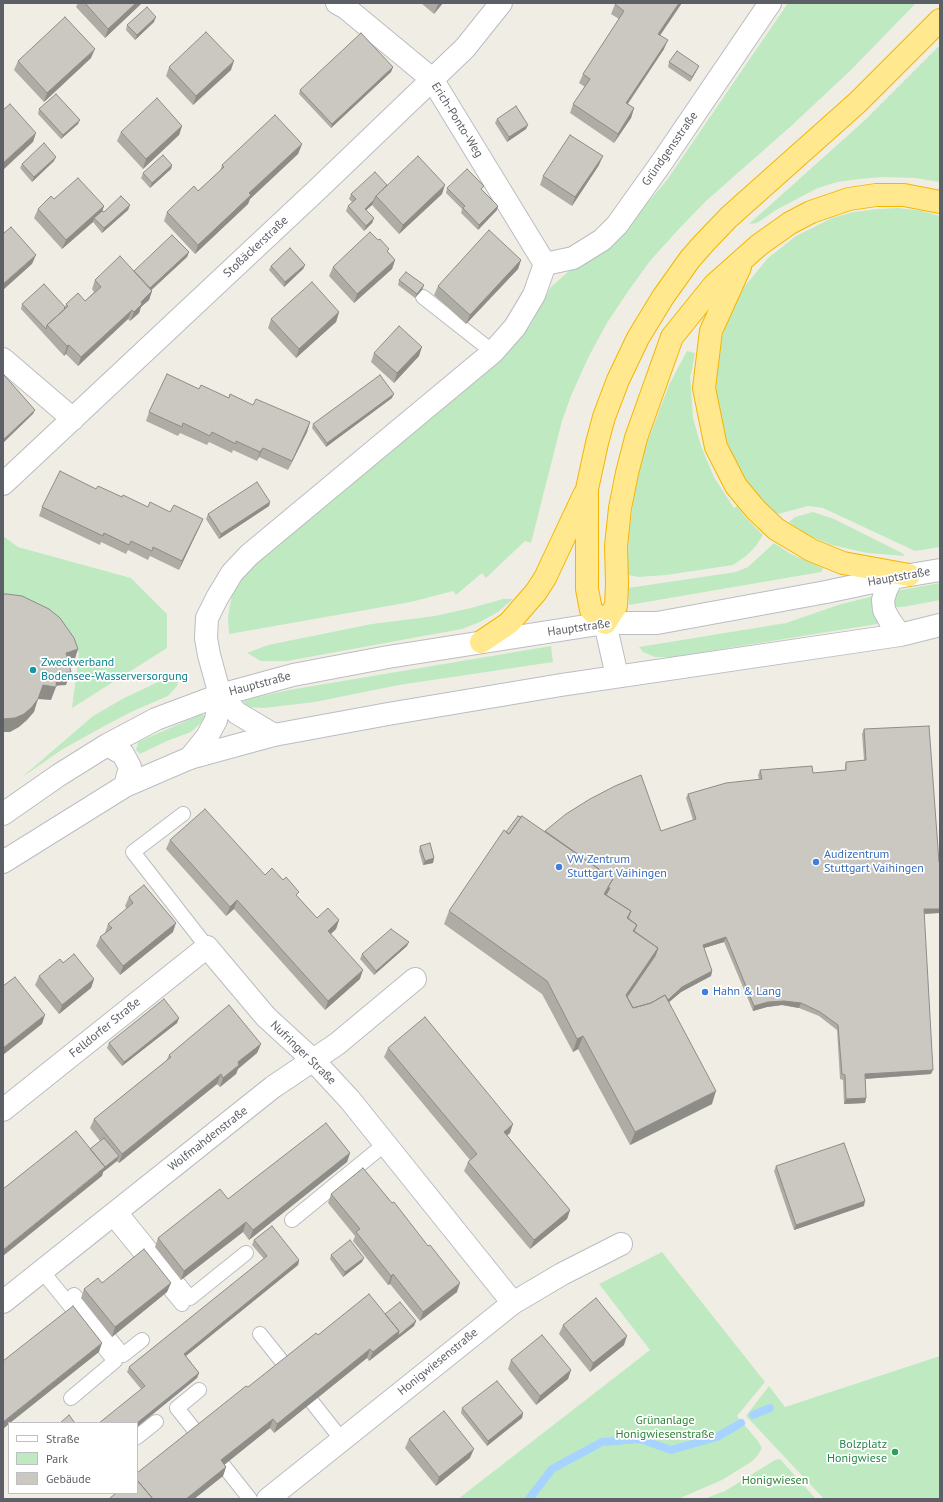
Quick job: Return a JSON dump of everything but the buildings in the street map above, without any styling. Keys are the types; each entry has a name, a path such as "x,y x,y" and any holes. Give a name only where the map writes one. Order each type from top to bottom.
{"highway":[{"path":"940,20 858,102 729,218 690,259 650,317 618,380 597,443 587,489 587,589 591,610 605,623 616,606 616,546 620,508 627,473 636,438 672,337 714,285 759,245 790,223 811,212 838,202 864,196 904,195 940,202"},
{"path":"744,259 711,331 704,388 716,447 736,486 756,510 776,529 811,550 843,563 900,576"},
{"path":"481,642 509,623 536,592 545,578 587,489"}],"street":[{"name":"Erich-Ponto-Weg","path":"337,3 346,8 432,79 545,264"},
{"name":"Stoßäckerstraße","path":"3,484 325,182 465,48 501,3"},
{"name":"Gründgensstraße","path":"545,264 573,258 602,240 617,225 662,162 770,3"},
{"name":"Hauptstraße","path":"190,758 207,737 216,720 220,695 209,656 206,638 207,618 232,573 261,545 493,352 515,327 534,295 545,264"},
{"path":"3,359 73,419"},
{"name":"Hauptstraße","path":"3,814 59,775 108,745 156,719 220,695 293,675 388,657 605,623 657,623 826,592 900,576 940,570"},
{"path":"900,576 886,590 883,600 884,610 900,635"},
{"path":"605,623 617,676"},
{"name":"Hauptstraße","path":"3,862 125,786 190,758 274,736 388,714 617,676 900,635 940,625"},
{"name":"Hauptstraße","path":"220,695 237,713 274,736"},
{"path":"108,745 123,754 130,767 125,786"},
{"name":"Nufringer Straße","path":"207,947 266,1017 313,1060 350,1100 513,1303"},
{"name":"Felldorfer Straße","path":"3,1110 207,947"},
{"name":"Wolfmahdenstraße","path":"3,1302 273,1087 337,1044 415,979"},
{"name":"Honigwiesenstraße","path":"268,1499 513,1303 562,1274 621,1244"}],"lane":[{"path":"423,297 493,352"},
{"name":"Nufringer Straße","path":"182,814 133,852 207,947"},
{"path":"292,1220 385,1144"},
{"path":"115,1213 190,1298 246,1253"},
{"path":"115,1213 182,1304"},
{"path":"46,1268 123,1355 142,1340"},
{"path":"46,1268 115,1361 71,1398"},
{"path":"260,1334 284,1364"},
{"path":"196,1432 177,1408 199,1390"},
{"path":"312,1402 342,1440"},
{"path":"138,1436 156,1422"},
{"path":"223,1465 250,1499"}],"green space":[{"path":"788,3 916,3 851,70 790,127 706,201 650,261 629,290 607,323 589,356 571,396 562,421 531,543 525,541 486,578 482,573 456,595 453,591 411,602 229,634 228,617 232,595 243,572 497,362 530,326 551,287 569,271 607,250 667,180"},
{"path":"940,45 940,182 915,178 884,177 837,182 818,188 776,210 757,223 749,224 864,121"},
{"path":"899,208 922,211 940,216 940,547 915,551 823,508 808,506 778,514 766,505 745,479 736,465 729,449 724,435 716,386 717,359 729,316 744,287 768,258 796,236 832,218 853,212"},
{"path":"687,351 695,353 690,375 693,418 701,446 714,477 734,508 737,506 745,517 763,535 756,546 746,556 733,565 666,575 639,577 627,575 629,533 636,483 646,446 669,385"},
{"path":"813,512 834,519 902,553 905,556 867,553 832,545 805,534 789,522 795,517"},
{"path":"3,536 18,547 131,578 167,614 167,648 72,708 79,653 40,613 3,594"},
{"path":"774,543 791,554 823,568 821,572 629,605 628,588 736,572 748,567"},
{"path":"940,583 940,600 903,607 895,607 893,601 895,591"},
{"path":"874,596 878,620 877,624 673,657 655,657 643,652 639,647 786,623 838,605"},
{"path":"503,599 513,599 498,612 480,622 462,629 287,661 261,661 247,653 268,645 372,624 435,616"},
{"path":"551,646 553,662 399,685 315,702 264,708 247,707 244,702 245,700 289,690"},
{"path":"180,675 177,686 168,696 133,711 97,730 63,749 21,778 93,716 124,698 171,676"},
{"path":"202,714 207,717 191,732 167,741 140,754 136,750 138,742"},
{"name":"Grünanlage Honigwiesenstraße","path":"662,1252 765,1382 737,1416 762,1448 758,1455 751,1462 722,1480 678,1499 458,1499 650,1350 599,1284"},
{"path":"940,1356 940,1499 824,1499 746,1416 769,1386 785,1407"},
{"name":"Honigwiesen","path":"780,1459 816,1499 704,1499 725,1491 775,1460"}],"waterway":[{"path":"753,1415 770,1408"},
{"path":"529,1499 552,1469 602,1442 640,1439 671,1450 717,1437 741,1423"}],"place":[{"name":"Zweckverband Bodensee-Wasserversorgung","path":"33,670"},
{"name":"Audizentrum Stuttgart Vaihingen","path":"816,862"},
{"name":"VW Zentrum Stuttgart Vaihingen","path":"559,867"},
{"name":"Hahn & Lang","path":"705,992"},
{"name":"Bolzplatz Honigwiese","path":"895,1452"}]}
